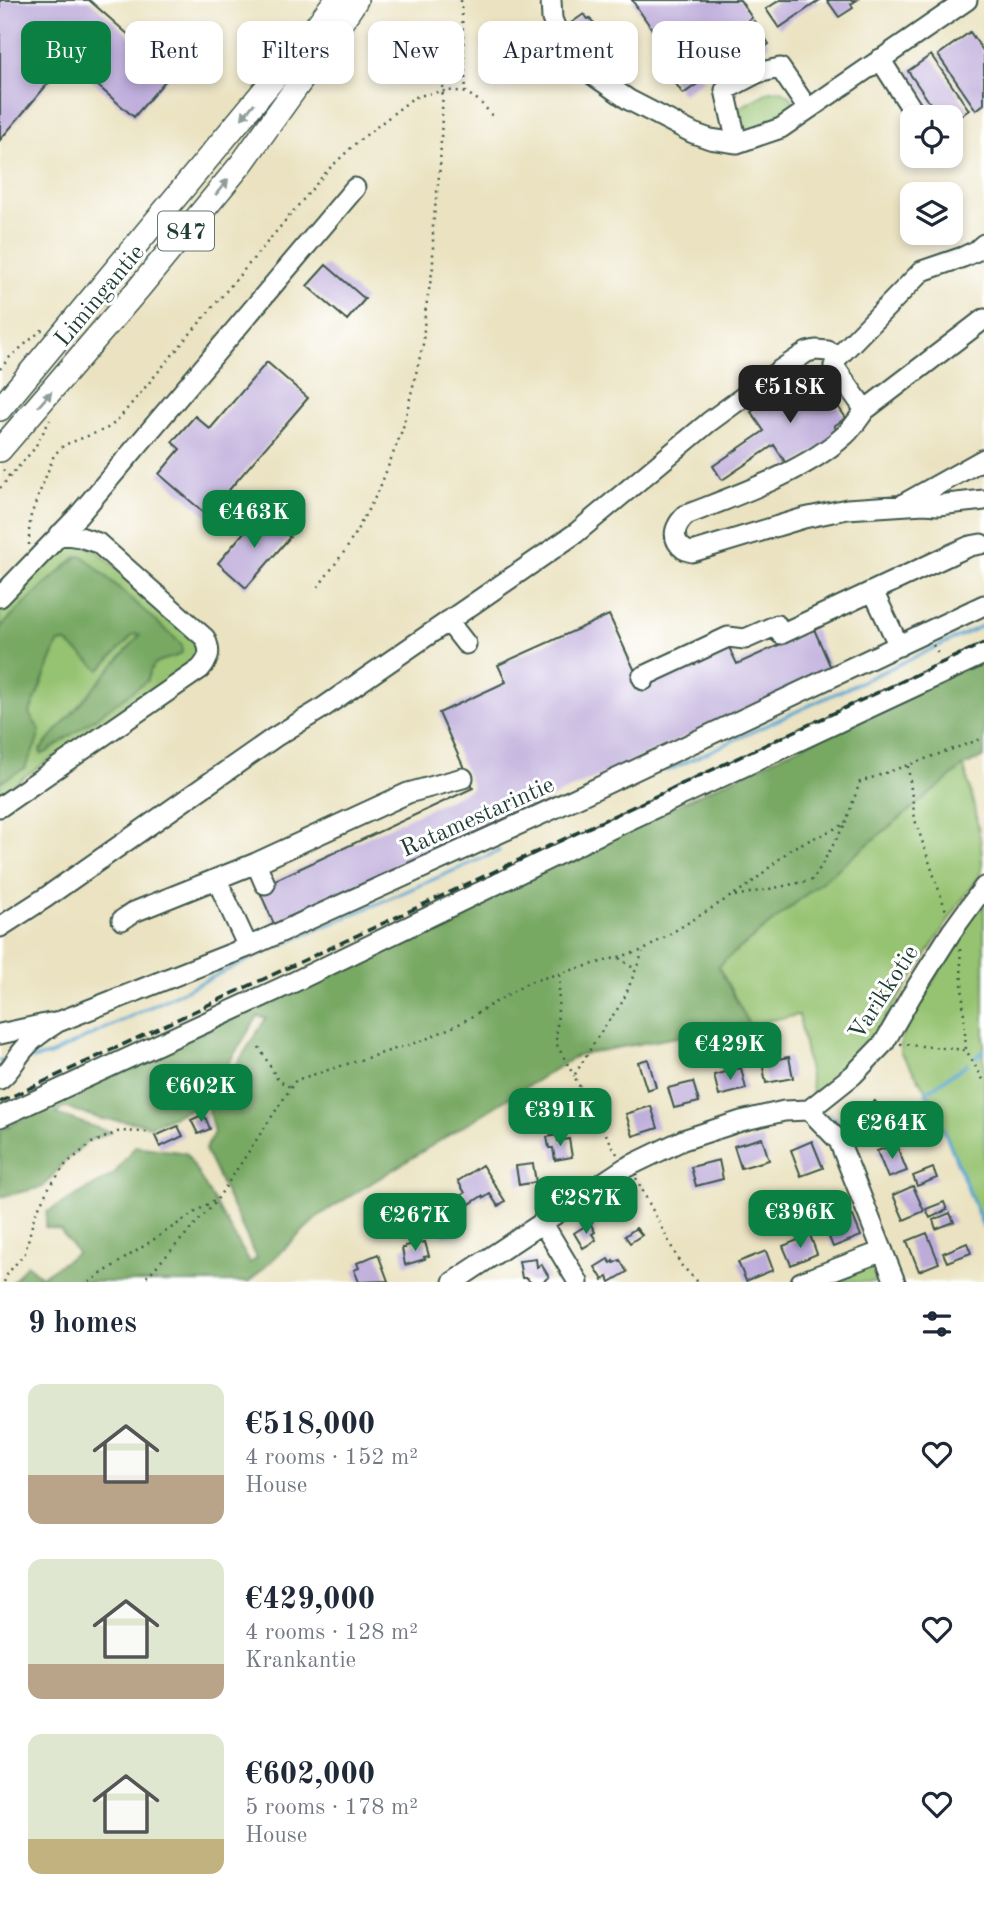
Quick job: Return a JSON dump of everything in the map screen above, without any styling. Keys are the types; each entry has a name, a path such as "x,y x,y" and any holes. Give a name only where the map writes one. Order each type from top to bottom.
{"main road":[{"name":"Limingantie","path":"0,409 301,46 336,0"},
{"name":"Limingantie","path":"1,461 242,163 356,0"}],"street":[{"path":"551,0 552,19 558,34 593,75 629,100 693,133 737,143 781,128 967,0"},
{"path":"880,59 909,105"},
{"path":"765,71 780,68 808,109"},
{"path":"736,84 725,90 737,143"},
{"path":"0,597 78,516 355,188"},
{"path":"866,410 834,366 838,357 922,271 963,257 984,244"},
{"path":"984,319 866,410 837,442 793,470 686,515 675,533 680,548 692,552 804,518 847,509 984,500"},
{"path":"0,927 576,533 709,422 780,370 807,352 828,351 838,357"},
{"path":"902,505 984,459"},
{"path":"0,807 201,669 209,659 210,648 205,638 98,543 60,534"},
{"path":"644,680 642,677 728,637 745,639 777,625 781,634 961,550 981,544"},
{"path":"873,591 899,646"},
{"name":"Ratamestarintie","path":"0,1079 16,1063 24,1048 58,1021 248,947 283,925 557,807 830,674 899,646 984,605"},
{"path":"447,621 466,644"},
{"path":"0,1117 293,982 984,654"},
{"path":"122,920 188,888 217,880 408,793 463,778"},
{"path":"256,863 265,884"},
{"path":"217,880 248,947"},
{"name":"Varikkotie","path":"809,1110 853,1075 884,1043 905,990 956,940 984,887"},
{"path":"0,1034 58,1021"},
{"path":"453,1282 625,1168 683,1140 741,1121 784,1111 809,1110 839,1141 895,1282"},
{"path":"542,1222 578,1282"},
{"path":"801,1282 883,1251"}],"path":[{"path":"461,0 466,93"},
{"path":"318,587 347,548 379,490 403,429 423,344 433,267 433,225 440,167 443,86"},
{"path":"35,561 29,544 31,515 54,455 64,445 106,429 116,422 328,170 355,144 413,98 441,92 466,93 480,101 494,117"},
{"path":"1,461 10,477"},
{"path":"730,897 813,880 845,824 860,782 984,738"},
{"path":"908,765 915,820 956,940 966,1050 984,1081"},
{"path":"142,1282 214,1204 296,1080 424,1040 459,1024 529,982 644,950 749,885 792,848 845,824"},
{"path":"574,1076 623,1001 644,950"},
{"path":"618,957 636,971"},
{"path":"560,974 556,1043 625,1168 638,1180 681,1265 698,1282"},
{"path":"884,1043 966,1050"},
{"path":"259,1047 278,1080 291,1088"},
{"path":"979,1072 984,1071"},
{"path":"4,1282 8,1273 25,1254 34,1217 48,1189 66,1164 92,1143 121,1131 147,1132"},
{"path":"89,1282 219,1196"}],"green space":[{"path":"781,90 792,98 795,108 772,125 747,133 738,125 737,109 770,91"},
{"path":"61,543 86,546 97,551 196,635 201,653 193,665 0,793 0,782 25,768 40,730 29,715 58,643 141,635 40,750 41,754 146,681 153,665 177,656 182,646 83,556 76,557 0,628 0,611"},
{"path":"83,556 179,642 182,653 156,663 147,681 41,754 40,750 140,635 134,634 100,670 65,641 58,643 29,714 40,730 37,742 25,768 0,782 0,628 40,589 77,557"},
{"path":"984,659 984,757 964,766 718,966 749,1024 578,1055 320,1215 249,1282 13,1282 27,1264 41,1277 77,1253 60,1230 45,1227 47,1212 114,1174 135,1146 186,1153 250,1263 257,1258 205,1150 214,1132 208,1110 266,1018 258,1016 203,1104 151,1126 101,1119 64,1107 56,1114 110,1132 88,1141 63,1163 43,1187 0,1197 0,1131 52,1102"},
{"path":"964,766 979,832 982,869 865,1051 813,1095 799,1015 749,1024 718,966"},
{"path":"984,905 984,1226 927,1091 900,1052 902,1035 968,920"},
{"path":"875,1260 890,1282 815,1282"}],"building":[{"path":"0,0 89,0 125,32 125,84 162,84 134,117 96,84 111,84 111,21 21,21 21,84 48,84 0,140"},
{"path":"632,0 740,0 752,18 748,21 652,21 652,29"},
{"path":"780,0 820,0 779,28 766,9"},
{"path":"827,0 857,0 851,4 853,8 839,17"},
{"path":"584,14 592,21 574,21"},
{"path":"970,32 984,52 984,104 976,110 938,55"},
{"path":"931,55 969,110 963,114 963,105 931,105 908,71"},
{"path":"676,84 697,84 683,94"},
{"path":"326,265 365,299 347,320 307,286"},
{"path":"267,362 308,398 209,517 159,474 180,449 172,442 195,416 210,429"},
{"path":"813,370 846,418 834,426 840,434 789,468 774,445 722,480 713,466 764,431 751,412"},
{"path":"261,512 290,537 246,588 218,563"},
{"path":"609,615 640,682 727,643 737,664 814,629 832,670 274,924 258,888 473,788 439,713 506,682 498,665"},
{"path":"789,1057 793,1078 766,1083 762,1062"},
{"path":"648,1059 656,1087 647,1090 638,1062"},
{"path":"741,1068 746,1089 719,1096 714,1075"},
{"path":"693,1082 699,1102 674,1108 668,1088"},
{"path":"875,1101 890,1123 869,1137 855,1115"},
{"path":"651,1106 658,1128 633,1136 626,1114"},
{"path":"204,1114 210,1129 198,1134 191,1120"},
{"path":"914,1120 920,1128 902,1140 896,1132"},
{"path":"178,1126 183,1136 160,1147 155,1136"},
{"path":"557,1135 558,1141 569,1139 572,1157 555,1160 547,1137"},
{"path":"762,1138 769,1160 741,1168 734,1146"},
{"path":"812,1141 823,1168 801,1176 791,1150"},
{"path":"896,1144 907,1171 888,1178 877,1151"},
{"path":"719,1160 723,1179 696,1186 691,1167"},
{"path":"533,1164 536,1182 519,1185 516,1166"},
{"path":"482,1165 505,1201 498,1206 490,1194 468,1205 462,1195 465,1193 458,1181"},
{"path":"933,1168 937,1178 917,1186 913,1176"},
{"path":"913,1186 924,1211 904,1220 893,1195"},
{"path":"944,1202 947,1210 930,1218 926,1209"},
{"path":"455,1211 459,1234 443,1237 439,1214"},
{"path":"950,1213 954,1222 936,1229 933,1220"},
{"path":"853,1216 861,1236 833,1247 825,1227"},
{"path":"590,1223 596,1240 583,1248 574,1233"},
{"path":"636,1228 642,1235 630,1243 625,1236"},
{"path":"927,1233 939,1263 919,1271 907,1241"},
{"path":"810,1235 817,1254 791,1265 783,1246"},
{"path":"425,1242 429,1256 405,1265 402,1248"},
{"path":"967,1243 971,1253 947,1262 943,1253"},
{"path":"766,1251 773,1270 746,1281 738,1262"},
{"path":"378,1254 388,1281 359,1282 354,1270 359,1268 357,1263"},
{"path":"536,1259 537,1267 541,1264 549,1277 542,1282 530,1282 527,1278 522,1278 519,1261"},
{"path":"608,1259 611,1263 620,1260 627,1272 610,1282 608,1277 603,1280 595,1267"}],"waterway":[{"path":"667,771 984,625"},
{"path":"32,1059 50,1055 261,954 499,851"},
{"path":"976,1057 984,1051"},
{"path":"967,1064 926,1092 984,1229"},
{"path":"830,1114 838,1121"},
{"path":"815,1131 824,1140"}],"railway":[{"path":"0,1102 984,643"}]}
